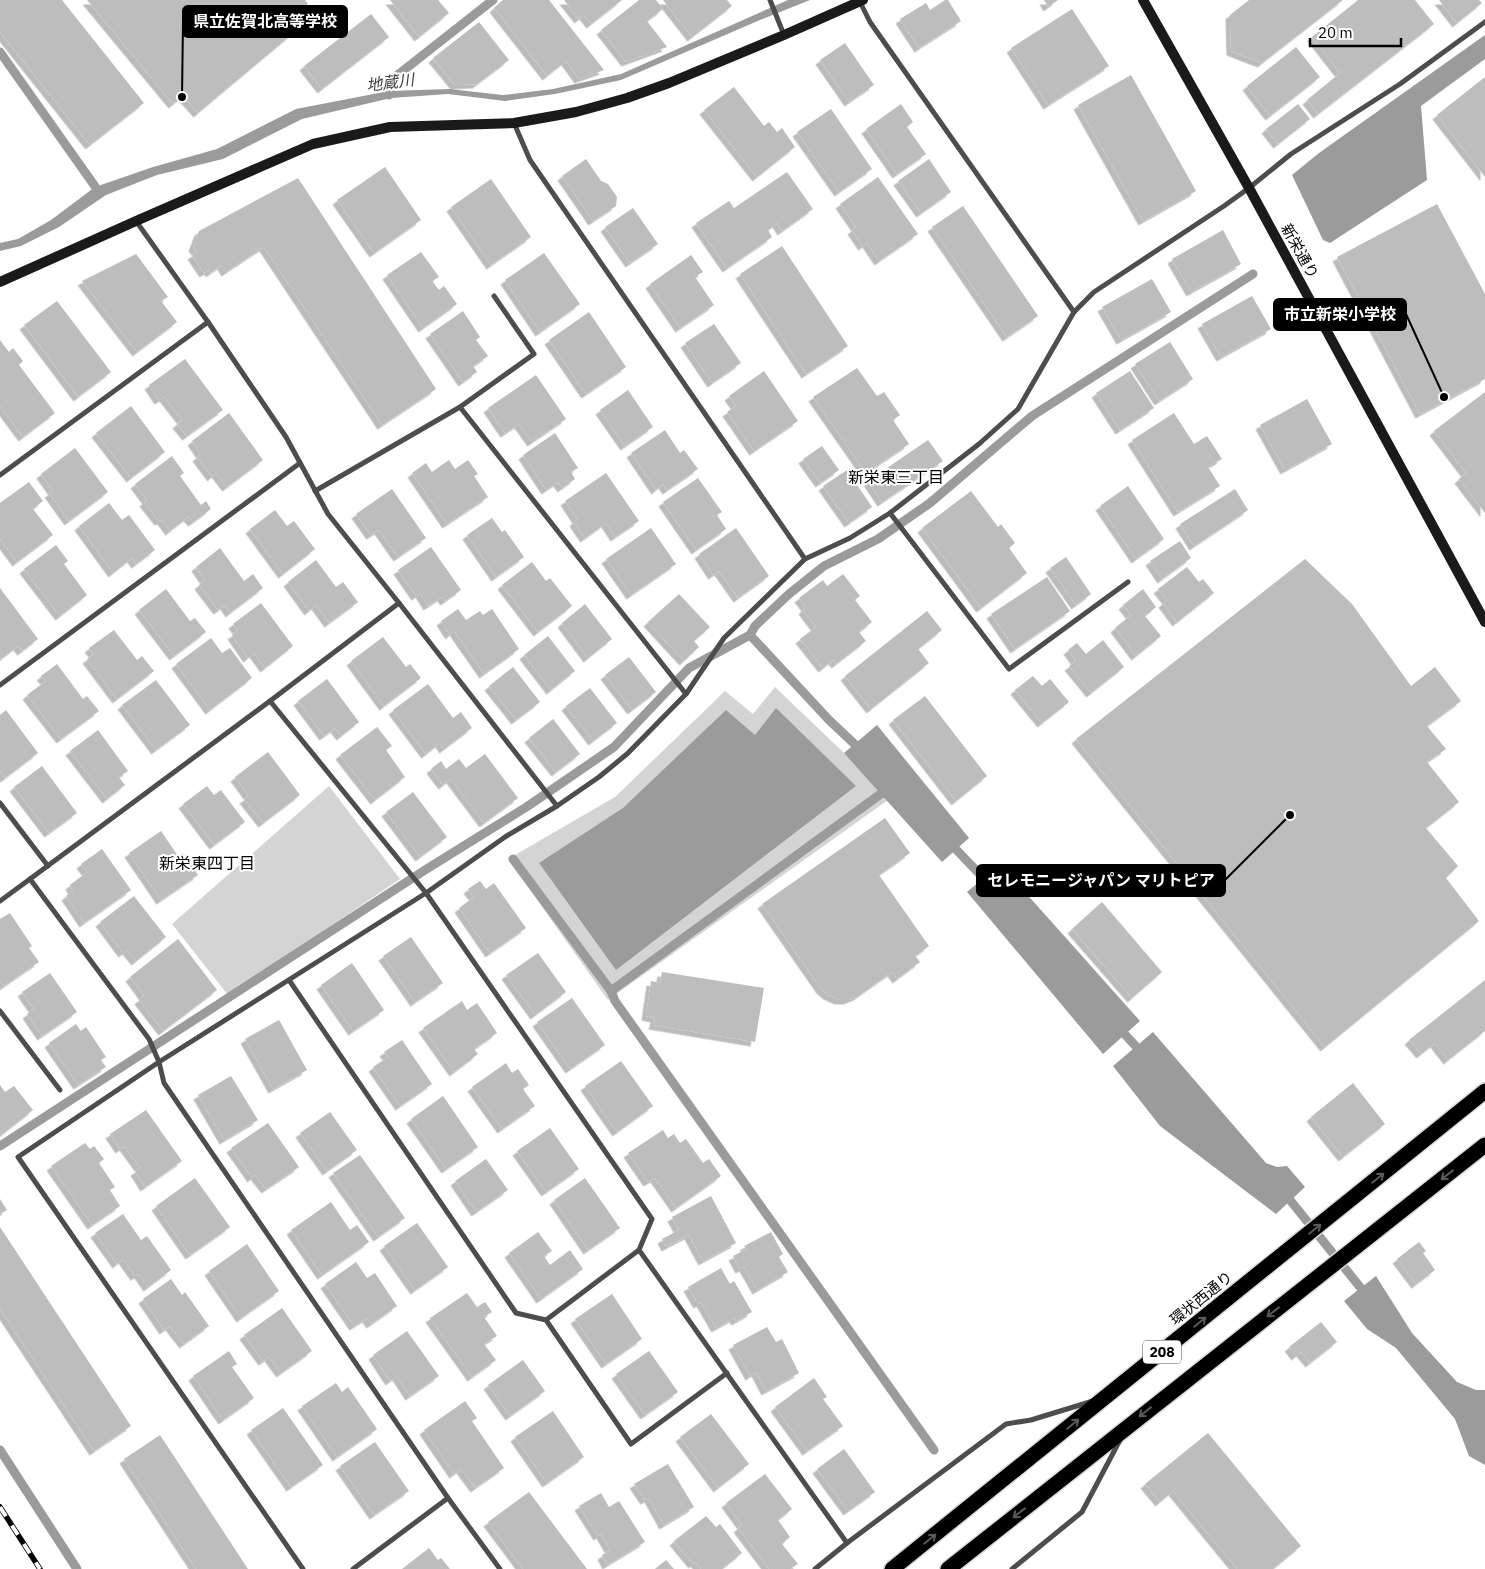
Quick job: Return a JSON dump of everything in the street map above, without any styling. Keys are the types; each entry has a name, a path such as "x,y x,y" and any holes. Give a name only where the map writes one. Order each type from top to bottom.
{"highway":[{"name":"環状西通り","path":"892,1569 1485,1091"},
{"name":"208","path":"948,1569 1485,1144"}],"street":[{"path":"770,0 784,35"},
{"name":"新栄通り","path":"1143,0 1249,188 1485,622"},
{"path":"0,282 313,144 390,127 514,123 576,112 627,98 670,83 862,1 870,22 1074,312"},
{"path":"303,1569 18,1157 159,1062 426,893 505,837 557,806 599,777 627,754 686,694 724,638 805,559 850,538 890,513 979,444 1018,409 1074,312 1094,292 1249,188 1291,154 1400,84 1485,22"},
{"path":"514,123 530,160 805,559"},
{"path":"136,221 208,322 286,437 328,514 557,806"},
{"path":"315,491 460,407 534,354 494,296"},
{"path":"0,475 208,322"},
{"path":"460,407 686,694"},
{"path":"0,685 300,463"},
{"path":"890,513 1008,669 1128,582"},
{"path":"0,901 399,603"},
{"path":"270,701 426,893 652,1219 639,1250 546,1320"},
{"path":"0,803 48,866"},
{"path":"30,879 149,1039 159,1062 164,1083 448,1498 500,1569"},
{"path":"289,980 516,1313 546,1320 631,1444 726,1374"},
{"path":"0,1011 60,1090"},
{"path":"639,1250 847,1543"},
{"path":"815,1569 1006,1424 1031,1420 1108,1396"},
{"path":"1012,1569 1082,1512 1126,1428"},
{"path":"353,1569 448,1498"}],"shaded area":[{"path":"788,0 810,0 621,80 555,94 505,101 448,94 391,98 302,119 223,159 157,175 106,195 59,227 21,246 0,251 0,243 18,239 51,220 95,187 153,167 217,149 296,109 389,91 449,89 503,95 553,89 621,74"},
{"path":"1485,35 1485,59 1421,106 1427,180 1330,243 1323,240 1292,175 1319,153"},
{"path":"775,687 844,753 888,800 608,1000 508,859 615,797 725,691 753,714"},
{"path":"776,708 856,786 616,970 539,863 623,808 726,710 755,735"},
{"path":"877,725 969,838 942,862 844,753"},
{"path":"329,786 400,879 228,995 172,924"},
{"path":"1000,864 1140,1021 1103,1054 967,892"},
{"path":"1153,1032 1266,1163 1277,1167 1287,1166 1305,1187 1276,1214 1160,1126 1113,1066"},
{"path":"1376,1276 1412,1333 1457,1382 1476,1390 1485,1390 1485,1465 1469,1456 1455,1419 1396,1348 1367,1329 1344,1301"}],"building":[{"path":"0,0 62,0 144,103 90,145 0,32"},
{"path":"87,0 305,0 308,4 295,15 303,25 198,113 183,96 173,104"},
{"path":"390,0 438,0 449,13 419,37"},
{"path":"503,0 549,0 604,70 579,79 566,61 547,76 494,8"},
{"path":"564,0 622,0 591,24 584,15 579,19"},
{"path":"639,0 656,0 663,9 647,21 667,47 626,62 601,30"},
{"path":"663,0 727,0 732,6 692,37"},
{"path":"948,0 961,21 919,48 900,19 926,3 930,10"},
{"path":"1044,0 1058,0 1048,7"},
{"path":"1249,0 1343,0 1262,63 1231,51 1230,15"},
{"path":"1358,0 1415,0 1434,24 1318,114 1307,100 1340,73 1312,37"},
{"path":"1439,0 1479,0 1482,3 1457,23"},
{"path":"1072,9 1109,66 1048,105 1011,48"},
{"path":"371,14 389,37 322,89 304,66"},
{"path":"479,22 509,60 477,84 455,85 433,58"},
{"path":"845,43 874,85 849,102 820,60"},
{"path":"1296,47 1320,77 1270,116 1247,86"},
{"path":"1131,75 1196,191 1143,221 1078,105"},
{"path":"1485,77 1485,177 1437,115"},
{"path":"734,87 764,126 769,122 777,132 782,128 795,147 757,177 704,110"},
{"path":"901,104 913,122 907,127 926,154 897,174 866,129"},
{"path":"1298,104 1310,119 1278,144 1266,129"},
{"path":"831,109 872,169 839,192 797,132"},
{"path":"586,159 601,181 608,184 617,197 616,206 593,221 562,176"},
{"path":"929,159 951,192 921,213 898,181"},
{"path":"385,167 421,220 374,253 337,200"},
{"path":"787,172 813,209 782,231 777,223 768,230 772,237 727,268 696,223 729,201 734,208"},
{"path":"878,177 918,234 879,261 867,243 863,246 852,230 856,227 840,204"},
{"path":"298,178 436,389 382,425 264,247 226,272 222,265 210,273 209,270 204,273 192,255 197,252 193,247 199,231"},
{"path":"491,179 531,237 491,265 451,207"},
{"path":"1437,204 1485,294 1485,379 1420,414 1337,257"},
{"path":"963,206 1038,316 1007,337 932,227"},
{"path":"633,208 658,244 630,263 605,227"},
{"path":"1223,230 1241,264 1191,292 1172,259"},
{"path":"782,246 848,346 806,374 740,274"},
{"path":"421,252 439,277 432,281 439,290 444,286 457,304 423,328 387,275"},
{"path":"544,253 580,304 540,332 505,280"},
{"path":"136,254 168,297 161,301 177,322 137,352 82,281"},
{"path":"691,255 703,272 695,277 714,305 680,328 650,284"},
{"path":"1152,279 1171,312 1121,340 1102,307"},
{"path":"1252,296 1271,329 1221,357 1202,324"},
{"path":"57,301 111,372 78,397 24,325"},
{"path":"463,311 480,337 476,340 488,356 473,366 477,372 463,382 430,334"},
{"path":"589,312 626,367 586,394 549,340"},
{"path":"714,324 741,363 712,383 685,343"},
{"path":"0,340 9,352 13,348 23,361 19,365 55,413 23,437 0,406"},
{"path":"1170,342 1193,379 1159,401 1135,364"},
{"path":"185,359 223,410 187,436 177,424 182,420 164,397 159,400 149,385"},
{"path":"857,368 877,396 884,392 900,415 893,420 909,444 866,473 813,397"},
{"path":"764,371 798,421 754,451 727,412 736,406 729,396"},
{"path":"1130,371 1154,408 1120,430 1096,393"},
{"path":"536,375 566,419 532,442 519,424 505,433 488,408"},
{"path":"628,390 653,427 625,446 600,410"},
{"path":"1485,392 1485,513 1459,479 1466,473 1434,431"},
{"path":"1307,399 1332,444 1285,470 1260,425"},
{"path":"131,406 165,452 131,478 96,433"},
{"path":"229,413 263,460 227,487 216,473 212,477 197,457 201,454 192,441"},
{"path":"1174,413 1194,444 1207,436 1222,459 1208,467 1220,486 1178,512 1132,440"},
{"path":"665,430 680,453 684,450 698,469 667,490 663,484 656,490 631,453"},
{"path":"555,433 578,468 571,472 575,479 562,488 558,482 546,490 523,455"},
{"path":"928,440 943,461 882,502 868,481"},
{"path":"822,446 839,470 820,483 803,459"},
{"path":"75,448 108,492 69,521 49,493 53,491 41,474"},
{"path":"172,456 184,473 180,476 201,505 206,501 211,509 193,522 188,517 170,531 162,520 159,521 144,502 147,500 135,484"},
{"path":"449,460 455,469 468,460 478,474 474,476 488,497 447,524 412,473 426,463 432,472"},
{"path":"847,470 872,507 849,523 823,486"},
{"path":"606,473 639,521 615,537 606,523 585,538 574,522 577,519 565,501"},
{"path":"698,478 722,512 717,515 726,529 696,550 663,502"},
{"path":"29,482 43,501 33,509 53,535 17,562 0,539 0,503"},
{"path":"1128,486 1164,539 1136,559 1100,506"},
{"path":"392,489 426,538 398,557 379,530 371,535 356,514"},
{"path":"1235,489 1248,510 1194,546 1180,524"},
{"path":"971,491 998,527 1001,524 1015,543 1009,548 1027,573 981,608 922,528"},
{"path":"109,503 122,520 129,515 155,550 136,564 132,558 113,573 79,526"},
{"path":"275,510 287,526 294,521 315,549 283,574 250,529"},
{"path":"492,518 502,532 505,530 524,557 496,577 467,535"},
{"path":"651,528 676,564 631,595 606,559"},
{"path":"736,528 769,576 738,598 719,571 713,575 699,554"},
{"path":"1180,541 1191,558 1162,579 1150,561"},
{"path":"56,545 68,561 64,564 87,595 60,616 24,569"},
{"path":"431,547 461,590 445,601 442,597 428,606 420,593 416,596 398,570"},
{"path":"220,548 244,581 253,574 263,588 230,613 225,605 218,610 199,585 205,580 196,567"},
{"path":"1066,557 1091,594 1076,605 1050,568"},
{"path":"1305,559 1352,604 1411,686 1435,667 1461,701 1427,726 1446,749 1427,762 1459,802 1426,828 1458,866 1446,878 1479,921 1325,1047 1076,739"},
{"path":"316,560 336,587 343,582 358,602 329,623 316,605 309,611 288,582"},
{"path":"532,562 546,581 550,578 572,606 538,632 502,585"},
{"path":"1187,567 1199,582 1203,579 1214,593 1177,622 1163,603 1167,600 1158,589"},
{"path":"843,574 860,596 855,600 872,622 859,632 866,641 836,664 833,660 823,668 800,639 816,627 803,610 806,607 799,598 823,580 827,586"},
{"path":"1047,577 1070,611 1015,649 991,614"},
{"path":"0,588 38,639 22,651 18,646 1,659 0,657"},
{"path":"166,589 190,621 195,618 206,632 174,656 139,610"},
{"path":"1143,589 1156,607 1145,616 1161,636 1136,656 1115,628 1131,615 1123,605"},
{"path":"679,594 710,627 694,641 699,647 684,661 648,622"},
{"path":"261,603 293,646 265,668 254,653 248,658 232,635 238,631 233,624"},
{"path":"585,604 612,639 588,658 562,623"},
{"path":"458,609 466,620 480,611 483,615 492,609 519,649 484,674 454,631 450,635 441,621"},
{"path":"927,611 942,630 918,649 929,663 871,709 845,676"},
{"path":"114,630 137,660 142,656 154,671 117,699 87,659 94,654 89,648"},
{"path":"548,636 575,671 551,690 524,655"},
{"path":"383,637 406,667 410,664 421,678 384,706 351,661"},
{"path":"211,638 222,653 230,648 252,678 210,710 176,664"},
{"path":"1103,640 1124,667 1091,693 1069,666 1076,661 1068,650 1077,643 1086,654"},
{"path":"629,657 656,692 632,710 605,675"},
{"path":"57,664 83,699 87,696 99,711 61,739 27,695 46,681 41,676"},
{"path":"513,667 540,702 516,720 489,686"},
{"path":"1033,676 1042,686 1050,679 1069,702 1042,723 1015,690"},
{"path":"327,679 359,722 341,736 335,728 324,736 298,701"},
{"path":"156,680 190,725 156,750 122,705"},
{"path":"428,684 453,718 461,712 472,728 444,749 440,743 426,754 393,710"},
{"path":"590,688 617,723 593,741 566,706"},
{"path":"925,696 987,776 956,801 893,720"},
{"path":"6,710 38,753 5,778 0,771 0,715"},
{"path":"553,719 580,754 556,772 529,738"},
{"path":"377,727 392,746 386,750 405,777 375,800 340,755"},
{"path":"98,730 128,771 119,777 125,785 107,799 70,751"},
{"path":"268,752 300,795 263,823 244,799 249,796 235,777"},
{"path":"485,754 518,798 484,823 451,779 443,785 431,769 441,761 446,769 459,759 466,768"},
{"path":"42,766 77,813 49,833 14,787"},
{"path":"207,786 214,795 221,790 245,822 214,845 183,804"},
{"path":"413,792 447,837 420,857 386,812"},
{"path":"885,818 910,853 879,875 929,946 915,956 920,962 897,979 892,972 858,996 848,1000 839,1000 821,989 762,904"},
{"path":"161,831 178,856 183,853 198,875 161,900 129,853"},
{"path":"102,849 131,890 84,923 66,896 73,891 70,885 87,872 81,864"},
{"path":"480,881 486,889 494,883 526,928 490,953 459,908 474,897 468,889"},
{"path":"134,896 166,937 136,961 127,950 123,953 100,922"},
{"path":"1102,902 1162,972 1132,998 1072,929"},
{"path":"10,913 32,946 29,948 39,962 4,986 0,981 0,919"},
{"path":"411,937 443,983 415,1002 383,956"},
{"path":"178,939 217,990 163,1031 139,1000 144,996 130,977"},
{"path":"538,953 566,992 535,1015 506,975"},
{"path":"352,963 384,1010 353,1031 321,985"},
{"path":"662,972 764,988 755,1042 653,1025 655,1018 646,1016 651,981 660,983"},
{"path":"50,973 77,1012 42,1036 27,1014 34,1009 22,992"},
{"path":"1485,980 1485,1031 1448,1060 1435,1043 1421,1054 1409,1040"},
{"path":"572,998 605,1045 570,1069 537,1022"},
{"path":"462,1001 467,1010 477,1003 497,1033 474,1049 478,1054 454,1072 423,1028"},
{"path":"279,1020 307,1070 273,1089 245,1039"},
{"path":"76,1024 81,1031 86,1027 106,1057 101,1060 106,1067 78,1085 49,1043"},
{"path":"402,1040 432,1084 400,1106 373,1067 388,1057 384,1052"},
{"path":"621,1061 653,1106 617,1132 585,1086"},
{"path":"506,1063 512,1073 518,1069 529,1085 523,1089 535,1106 502,1129 472,1087"},
{"path":"231,1076 258,1120 224,1140 198,1095"},
{"path":"1353,1083 1385,1124 1343,1157 1311,1117"},
{"path":"0,1085 5,1092 14,1086 33,1110 0,1136"},
{"path":"443,1096 478,1147 446,1169 411,1119"},
{"path":"146,1110 182,1161 145,1187 135,1171 140,1168 124,1146 120,1149 110,1134"},
{"path":"330,1112 357,1150 327,1171 300,1133"},
{"path":"268,1123 299,1167 266,1189 255,1175 252,1178 231,1148"},
{"path":"550,1128 579,1169 546,1192 517,1151"},
{"path":"663,1130 668,1138 674,1134 680,1143 686,1139 703,1163 709,1159 721,1176 676,1208 655,1178 648,1182 628,1153"},
{"path":"85,1143 90,1149 94,1146 104,1159 99,1163 115,1187 110,1190 120,1206 92,1225 51,1166"},
{"path":"360,1155 405,1218 378,1237 333,1173"},
{"path":"486,1159 508,1190 476,1212 455,1181"},
{"path":"195,1178 230,1227 190,1255 156,1206"},
{"path":"585,1178 620,1228 588,1250 554,1200"},
{"path":"711,1196 736,1243 703,1261 689,1235 666,1247 662,1239 679,1230 672,1217"},
{"path":"0,1199 7,1210 0,1214"},
{"path":"331,1202 350,1230 357,1225 369,1242 322,1275 291,1230"},
{"path":"123,1214 141,1240 147,1236 171,1270 148,1287 139,1274 135,1276 123,1259 117,1264 95,1233"},
{"path":"417,1223 448,1267 415,1290 384,1246"},
{"path":"0,1227 131,1426 94,1451 0,1309"},
{"path":"538,1232 552,1251 544,1256 550,1265 570,1250 583,1269 541,1299 509,1253"},
{"path":"771,1232 783,1254 779,1257 788,1272 757,1290 744,1267 740,1269 733,1256 747,1249 744,1246"},
{"path":"1419,1242 1426,1251 1423,1253 1435,1270 1416,1284 1397,1259"},
{"path":"247,1244 279,1291 241,1318 209,1271"},
{"path":"356,1262 367,1278 375,1273 397,1306 371,1324 367,1318 354,1326 325,1284"},
{"path":"721,1268 730,1284 734,1281 752,1312 736,1321 734,1318 716,1328 701,1302 698,1304 688,1287"},
{"path":"171,1279 182,1295 185,1292 209,1326 184,1344 170,1326 164,1330 143,1299"},
{"path":"467,1293 477,1307 485,1302 492,1312 484,1317 497,1336 484,1344 496,1360 472,1377 430,1318"},
{"path":"612,1294 642,1339 606,1364 575,1319"},
{"path":"282,1308 312,1351 281,1373 269,1357 263,1361 244,1335"},
{"path":"1321,1322 1337,1342 1310,1363 1301,1352 1296,1356 1289,1347"},
{"path":"767,1327 776,1342 782,1339 799,1373 766,1391 756,1372 750,1376 733,1345"},
{"path":"407,1331 439,1376 410,1396 397,1376 390,1381 373,1355"},
{"path":"229,1351 237,1364 232,1367 254,1398 223,1420 193,1376"},
{"path":"649,1351 678,1392 645,1415 616,1374"},
{"path":"523,1360 545,1391 510,1416 488,1385"},
{"path":"814,1378 827,1397 823,1399 843,1426 807,1451 775,1407"},
{"path":"336,1383 342,1392 348,1387 377,1429 337,1457 302,1406"},
{"path":"465,1401 477,1418 472,1421 504,1468 475,1488 461,1469 454,1474 424,1430"},
{"path":"283,1408 323,1465 291,1487 251,1430"},
{"path":"553,1411 584,1457 547,1483 515,1437"},
{"path":"711,1414 749,1464 718,1488 680,1437"},
{"path":"1208,1433 1301,1546 1273,1569 1237,1569 1173,1491 1160,1502 1145,1484"},
{"path":"160,1435 248,1569 196,1569 124,1459"},
{"path":"375,1442 409,1491 374,1515 340,1466"},
{"path":"844,1449 875,1492 848,1511 817,1469"},
{"path":"668,1464 694,1507 664,1525 649,1498 645,1500 634,1484"},
{"path":"765,1474 792,1509 778,1520 790,1537 782,1544 798,1564 790,1569 769,1569 738,1528 742,1525 726,1503"},
{"path":"529,1492 587,1569 523,1569 488,1522"},
{"path":"601,1493 609,1507 619,1501 645,1542 607,1565 602,1555 610,1550 601,1534 598,1536 579,1506"},
{"path":"706,1516 716,1527 720,1524 742,1553 722,1569 701,1569 695,1562 693,1564 674,1541"},
{"path":"429,1548 438,1560 441,1558 450,1569 402,1569"},
{"path":"666,1560 674,1569 655,1569"}],"waterway":[{"name":"地蔵川","path":"389,95 390,81 493,0"},
{"path":"0,52 99,192"},
{"path":"0,1146 425,870 528,806 614,747 689,668 750,635 755,626 789,594 824,566 878,539 930,503 1032,416 1253,274"},
{"path":"750,635 829,720 863,752"},
{"path":"513,859 611,991 882,793"},
{"path":"949,842 990,885"},
{"path":"611,991 615,1001 934,1450"},
{"path":"1118,1027 1143,1054"},
{"path":"1282,1194 1290,1200 1368,1297"},
{"path":"0,1450 77,1569"}],"railway":[{"path":"0,1507 40,1569"}],"place":[{"name":"県立佐賀北高等学校","path":"182,97"},
{"name":"市立新栄小学校","path":"1444,397"},
{"name":"セレモニージャパン マリトピア","path":"1290,815"}],"district":[{"name":"新栄東三丁目","path":"896,477"},
{"name":"新栄東四丁目","path":"207,863"}]}
